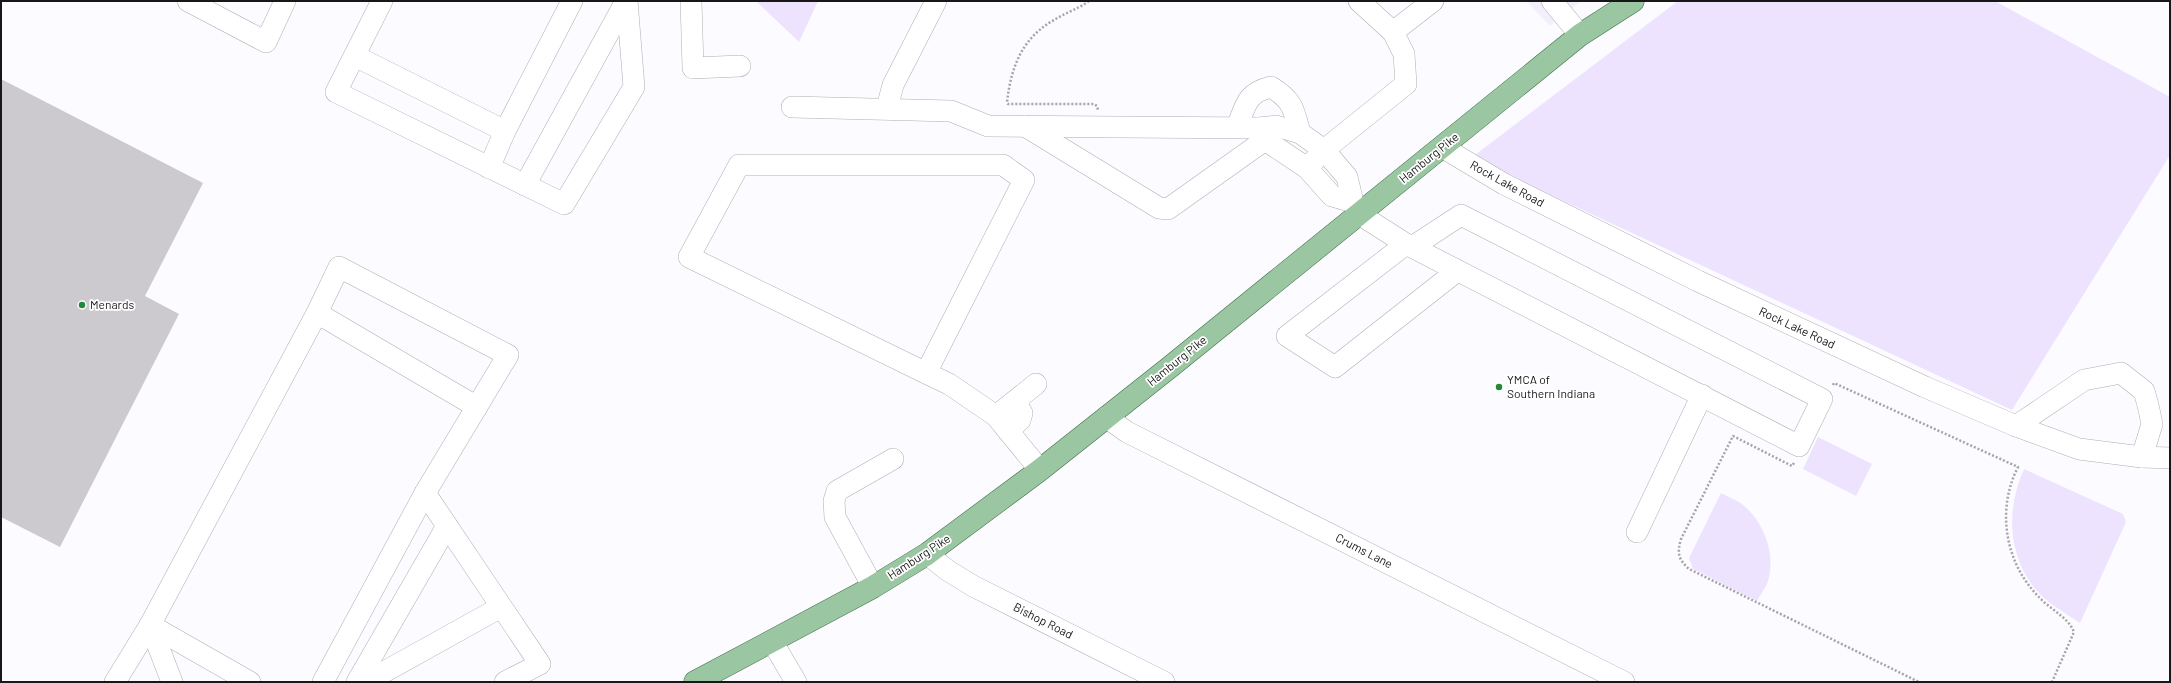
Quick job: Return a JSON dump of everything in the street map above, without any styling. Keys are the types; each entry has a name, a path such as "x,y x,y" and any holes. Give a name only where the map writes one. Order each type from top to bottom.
{"main road":[{"name":"Hamburg Pike","path":"695,682 873,587 927,554 1040,470 1106,417 1356,208 1442,147 1580,35 1633,1"}],"street":[{"path":"188,1 266,42 286,1"},
{"path":"382,1 336,92 564,204 634,87 627,1"},
{"path":"489,168 505,131 572,1"},
{"path":"524,185 627,1"},
{"path":"691,1 693,68 740,66"},
{"path":"887,108 893,85 936,1"},
{"path":"1307,168 1324,150 1406,84 1404,54 1393,32 1359,1"},
{"path":"1393,32 1432,1"},
{"path":"1552,1 1580,35"},
{"path":"355,56 505,131"},
{"path":"1237,127 1248,99 1258,90 1271,87 1285,95 1293,106 1300,133"},
{"path":"792,107 887,108 951,111 988,126 1237,127 1262,134 1307,168 1332,196 1356,208 1409,246 1799,446 1822,399 1461,215 1409,246 1287,336 1335,367 1457,271"},
{"path":"1025,126 1159,208 1168,209 1262,134 1276,126 1300,133 1324,150 1347,177 1356,208"},
{"name":"Rock Lake Road","path":"1442,147 1504,184 1698,281 1925,388 2016,426 2079,449 2142,457 2170,458"},
{"path":"926,373 1024,180 1003,165 739,165 689,257 926,373 949,384 1002,424 1040,470"},
{"path":"115,682 150,625 317,313 339,267 508,354 425,493 323,682"},
{"path":"317,313 477,407"},
{"path":"2016,426 2084,380 2121,373 2144,391 2148,405 2152,424 2142,457"},
{"path":"1002,424 1020,420 1022,413 1015,401 1036,384"},
{"path":"1637,532 1702,395"},
{"name":"Crums Lane","path":"1106,417 1127,432 1624,682"},
{"path":"873,587 835,517 834,501 837,491 893,459"},
{"path":"425,493 540,664 505,682"},
{"path":"357,682 447,526"},
{"name":"Bishop Road","path":"927,554 947,570 973,586 1164,682"},
{"path":"366,682 501,607"},
{"path":"150,625 172,682"},
{"path":"150,625 250,682"},
{"path":"772,641 796,682"}],"path":[{"path":"1089,1 1054,20 1029,39 1014,65 1007,102 1008,104 1023,105 1094,104 1098,109 1098,127"},
{"path":"1830,390 1834,383 2018,466 2009,490 2005,517 2012,558 2028,585 2053,610 2067,620 2074,632 2052,682"},
{"path":"1796,460 1792,466 1733,436 1681,539 1677,550 1679,559 1689,569 1919,682"}],"shaded area":[{"path":"756,1 818,1 799,42"},
{"path":"1526,1 1581,1 1550,26"},
{"path":"1678,1 1995,1 2170,97 2170,155 2012,410 1471,158"},
{"path":"1818,437 1872,464 1856,496 1803,469"},
{"path":"2024,469 2123,514 2126,522 2080,623 2054,606 2037,591 2024,572 2018,557 2014,543 2012,513 2018,483"},
{"path":"1721,493 1741,503 1751,512 1763,531 1767,541 1771,563 1770,574 1767,584 1757,601 1693,569 1689,558"}],"building":[{"name":"Menards","path":"1,79 203,183 145,296 179,314 60,547 1,517"}],"place":[{"name":"Menards","path":"82,305"},
{"name":"YMCA of Southern Indiana","path":"1499,387"}]}
